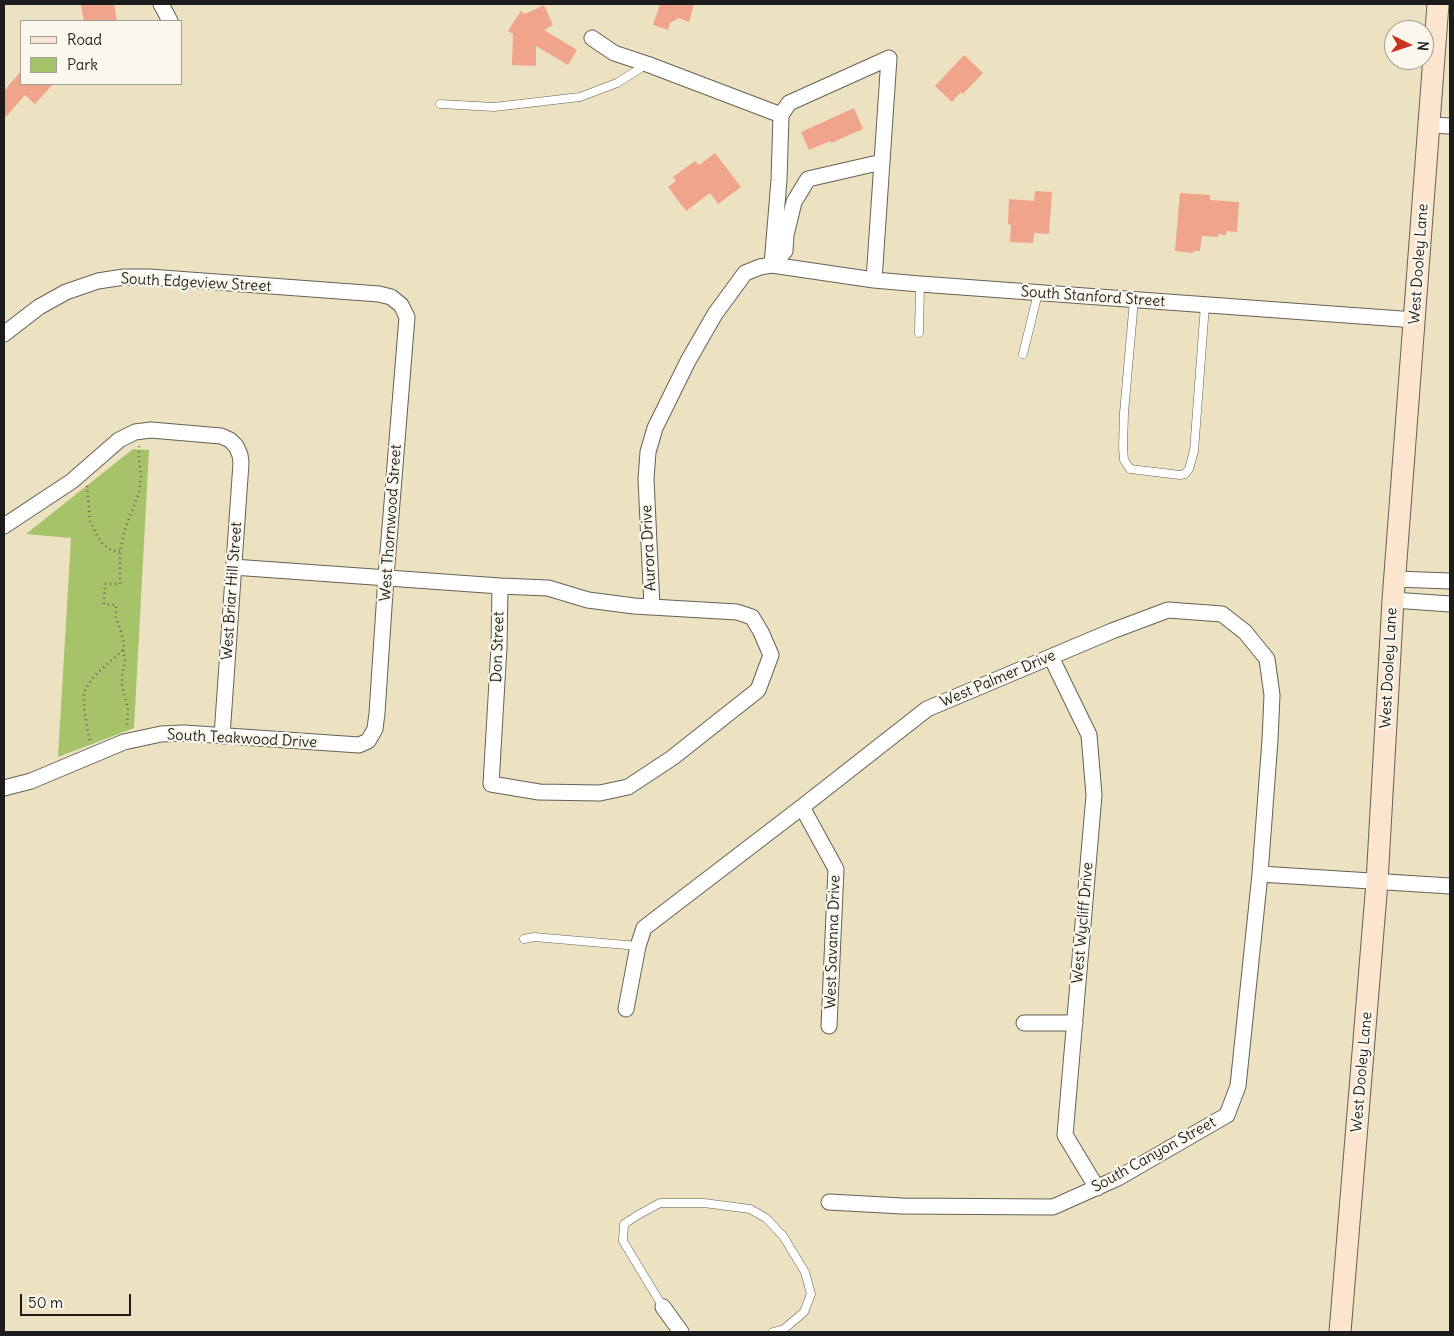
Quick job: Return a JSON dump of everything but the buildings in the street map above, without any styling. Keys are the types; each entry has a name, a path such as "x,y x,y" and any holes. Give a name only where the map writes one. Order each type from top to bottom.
{"street":[{"path":"161,4 169,20"},
{"name":"West Dooley Lane","path":"1340,1332 1377,882 1393,600 1438,4"},
{"path":"592,38 614,53 781,115"},
{"path":"772,264 779,180 781,115 789,103 889,58 874,280"},
{"path":"1429,125 1450,126"},
{"path":"772,264 785,251 786,235 794,202 808,179 882,162"},
{"name":"South Stanford Street","path":"772,264 874,280 1415,320"},
{"name":"Aurora Drive","path":"688,746 758,690 771,655 752,617 737,612 652,607 646,479 648,452 655,428 688,361 715,314 745,273 772,264"},
{"name":"South Edgeview Street","path":"4,334 39,306 66,292 98,281 124,277 379,294 391,297 401,305"},
{"name":"West Thornwood Street","path":"368,741 376,729 407,316 401,305"},
{"name":"West Briar Hill Street","path":"140,431 151,430 221,436 230,440 236,446 240,455 241,463 222,736"},
{"path":"4,526 72,481 119,440 140,431"},
{"path":"233,567 548,588 588,600 652,607"},
{"path":"1395,578 1450,581"},
{"name":"Don Street","path":"500,586 499,647 491,784 539,792 600,793 628,786 688,746"},
{"path":"1393,600 1450,604"},
{"name":"West Palmer Drive","path":"626,1009 638,946 644,928 927,709 1112,631 1168,610 1222,614 1245,632 1267,659 1272,695 1260,874"},
{"name":"West Wycliff Drive","path":"1051,657 1089,735 1094,795 1065,1135 1097,1188"},
{"name":"South Teakwood Drive","path":"4,788 30,782 124,742 161,734 184,733 354,745 368,741"},
{"name":"West Savanna Drive","path":"802,807 836,869 830,1026"},
{"path":"1260,874 1450,886"},
{"name":"South Canyon Street","path":"828,1202 902,1206 1053,1207 1118,1178 1227,1115 1238,1086 1260,874"},
{"path":"1024,1023 1075,1023"},
{"path":"662,1307 681,1332"}],"lane":[{"path":"440,104 494,108 580,97 618,83 647,64"},
{"path":"919,333 920,284"},
{"path":"1023,354 1038,293"},
{"path":"1134,300 1124,413 1122,448 1124,460 1130,469 1180,475 1185,474 1189,468 1194,451 1205,305"},
{"path":"524,938 534,937 638,946"},
{"path":"662,1307 623,1241 624,1224 660,1202 704,1203 750,1209 766,1218 782,1236 805,1272 811,1294 804,1312 784,1329 773,1332"}],"path":[{"path":"130,741 126,722 127,701 122,686 125,654 123,638 116,617 116,605 104,604 105,584 120,584 120,552 124,532 140,485 140,431"},
{"path":"80,475 86,484 90,521 96,534 102,543 110,549 120,552"},
{"path":"96,754 87,728 84,692 94,676 123,650"}],"green space":[{"path":"133,449 149,450 134,728 58,757 71,538 26,534"}]}
